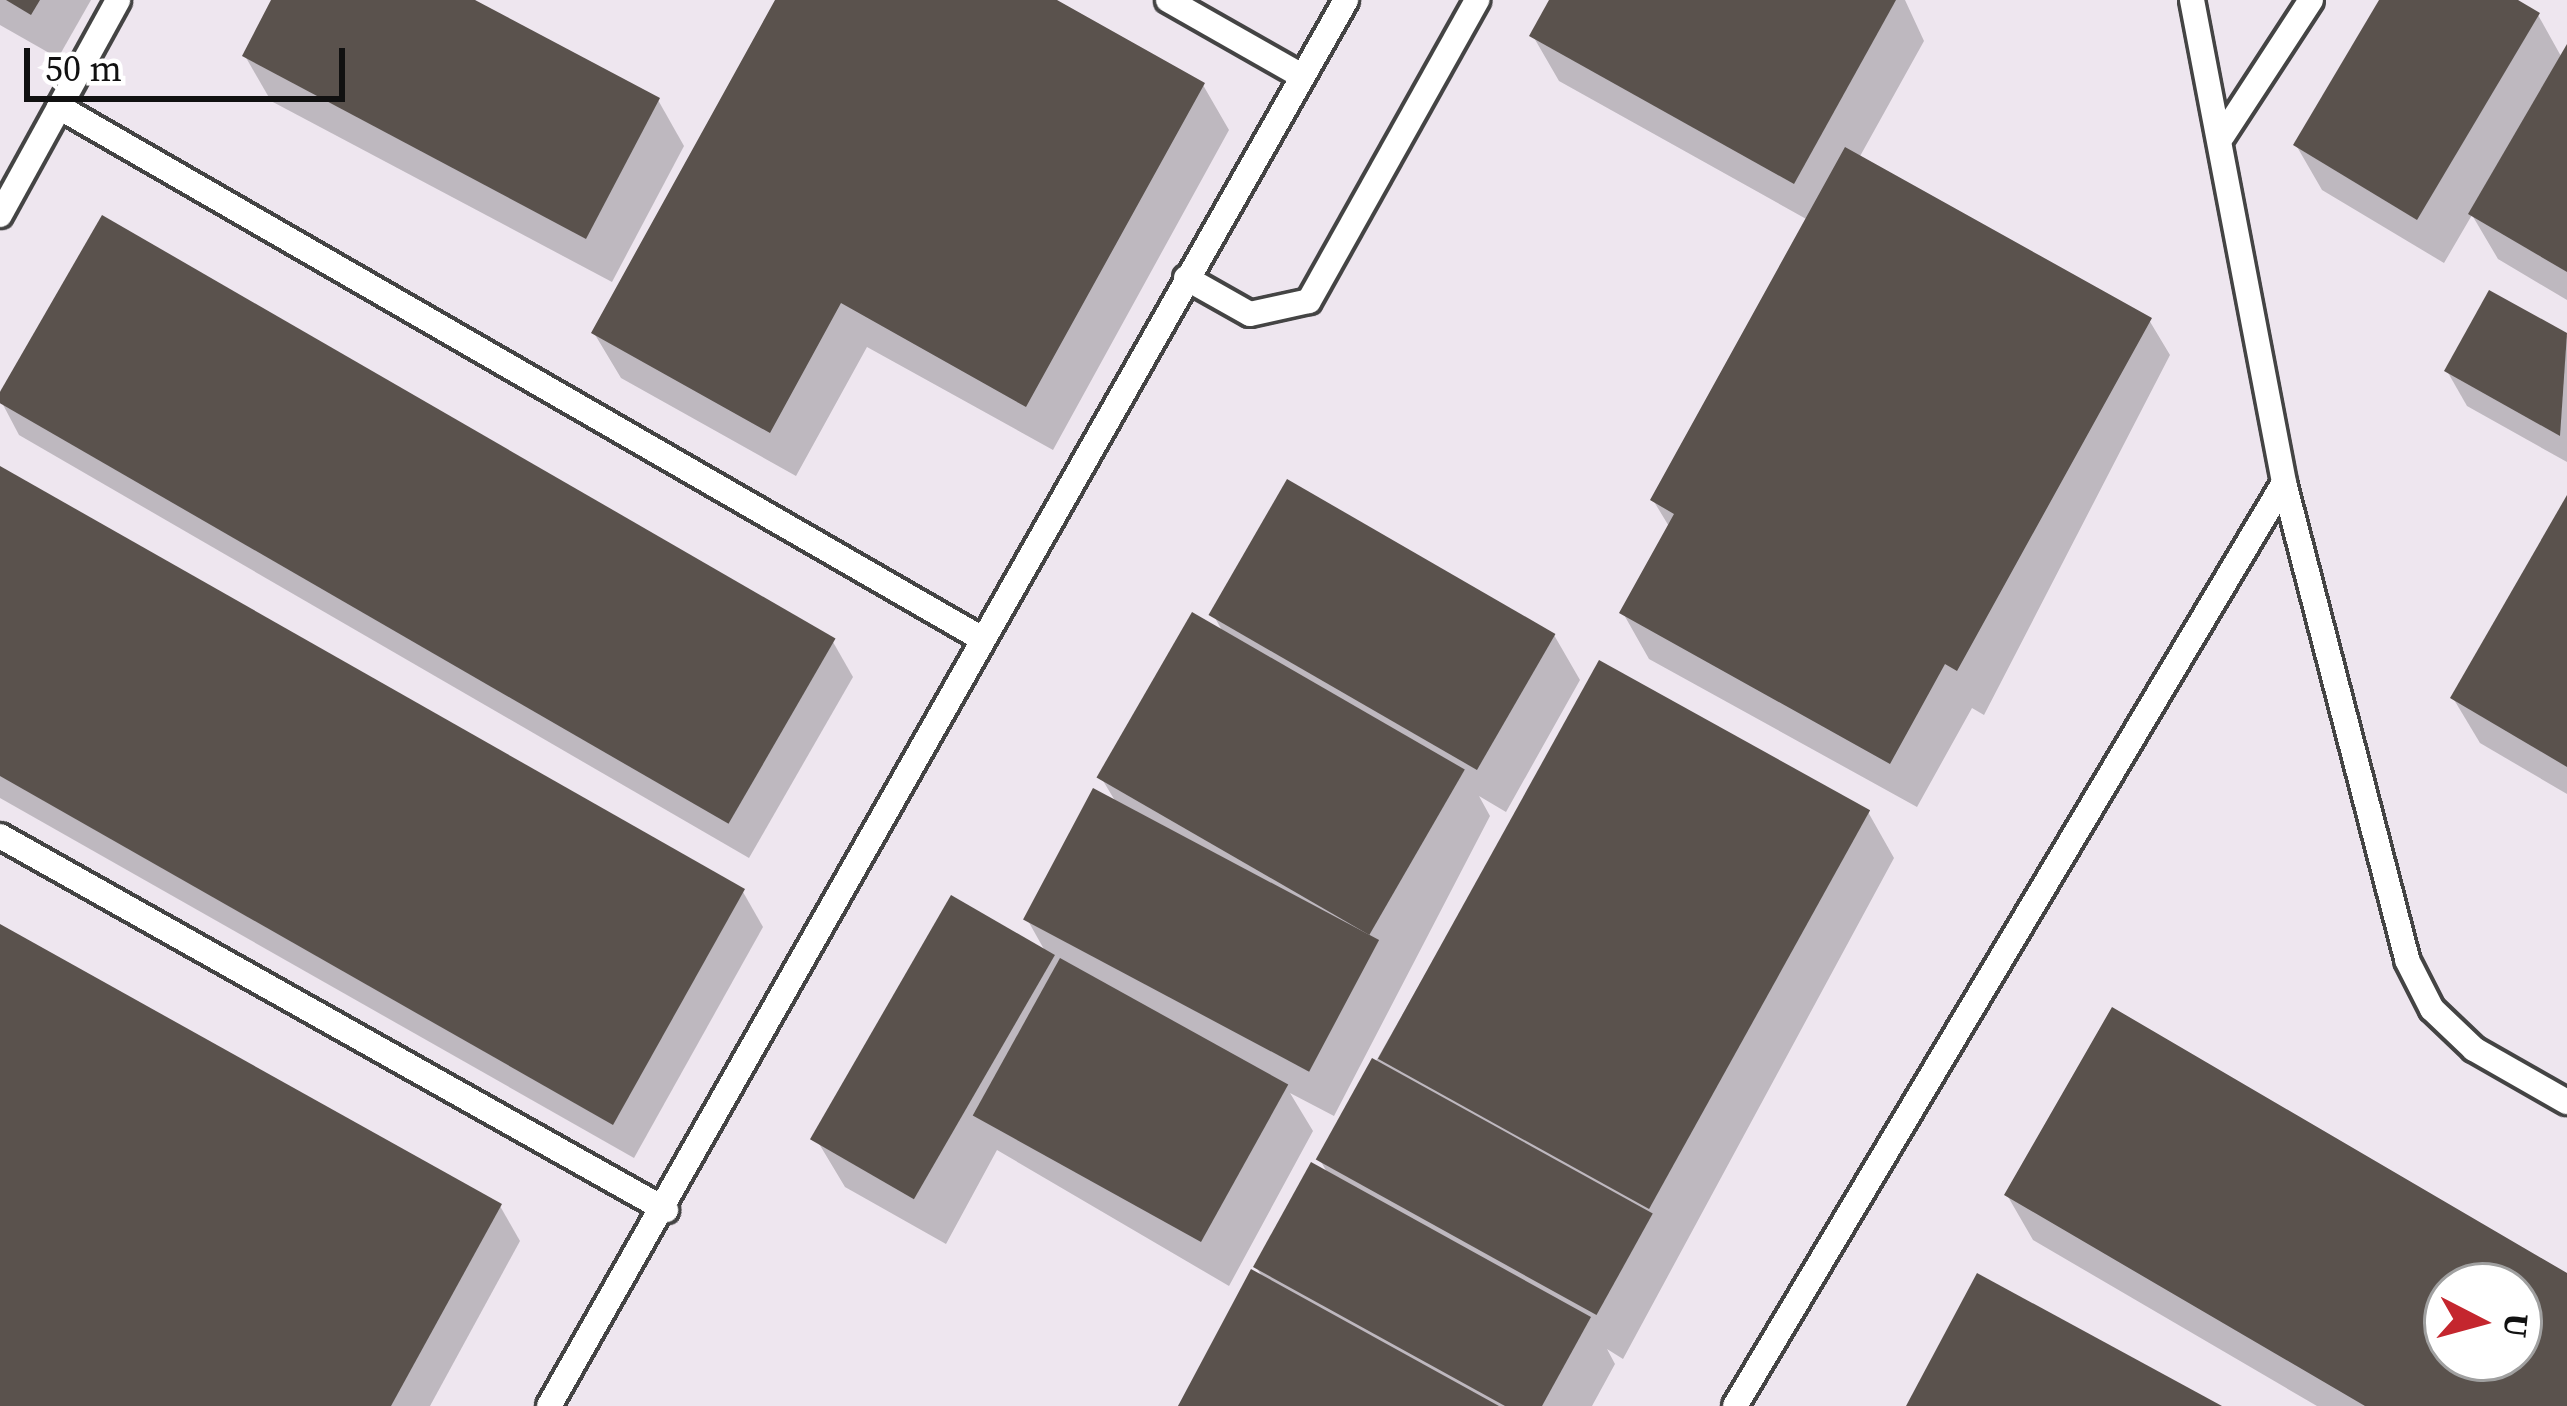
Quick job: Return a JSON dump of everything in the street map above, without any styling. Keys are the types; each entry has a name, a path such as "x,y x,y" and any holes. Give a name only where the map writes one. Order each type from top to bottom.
{"lane":[{"path":"0,215 118,0"},
{"path":"1168,0 1302,76"},
{"path":"549,1406 666,1210 979,637 1346,0"},
{"path":"1186,278 1250,314 1309,301 1477,0"},
{"path":"2192,0 2223,135 2284,483 2408,960 2432,1009 2474,1049 2567,1102"},
{"path":"2223,135 2311,0"},
{"path":"58,107 979,637"},
{"path":"1735,1406 2284,483"},
{"path":"0,836 666,1210"}],"shaded area":[{"path":"0,0 2567,0 2567,1406 0,1406"}],"building":[{"path":"6,0 40,0 31,15"},
{"path":"271,0 475,0 660,98 586,239 242,56"},
{"path":"775,0 1057,0 1205,83 1026,407 841,303 770,433 591,333"},
{"path":"1549,0 1896,0 1794,184 1529,36"},
{"path":"2379,0 2518,0 2540,13 2417,220 2293,145"},
{"path":"2567,44 2567,272 2468,214"},
{"path":"1845,147 2152,318 1957,671 1945,664 1890,764 1619,613 1674,514 1650,500"},
{"path":"102,215 836,638 729,824 0,403 0,392"},
{"path":"2489,290 2567,333 2560,436 2444,371"},
{"path":"0,466 745,889 613,1125 0,776"},
{"path":"1287,479 1555,634 1477,770 1208,615"},
{"path":"2567,495 2567,767 2450,698"},
{"path":"1192,612 1465,769 1369,935 1096,777"},
{"path":"1599,660 1870,810 1649,1209 1378,1059"},
{"path":"1093,788 1379,940 1309,1072 1023,920"},
{"path":"951,895 1055,955 914,1199 810,1139"},
{"path":"0,924 502,1204 391,1406 0,1406"},
{"path":"1060,958 1288,1085 1201,1242 973,1115"},
{"path":"2112,1007 2567,1273 2567,1406 2365,1406 2004,1195"},
{"path":"1372,1058 1653,1214 1597,1315 1316,1159"},
{"path":"1311,1162 1591,1317 1542,1406 1505,1406 1253,1267"},
{"path":"1251,1269 1499,1406 1178,1406"},
{"path":"1977,1273 2222,1406 1906,1406"}]}
